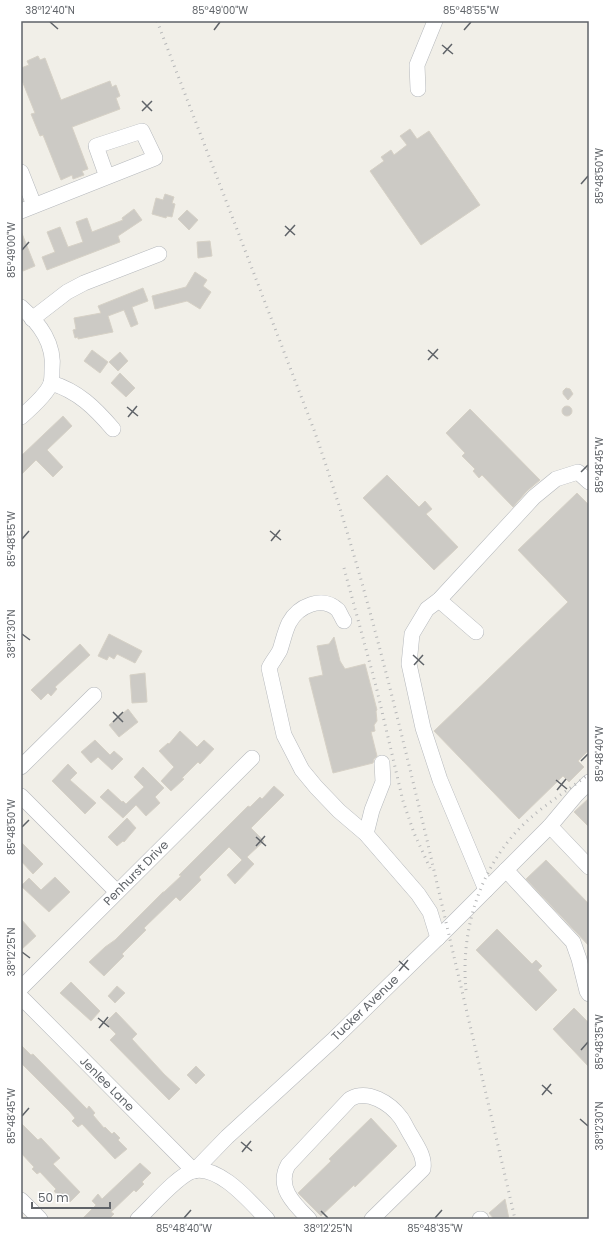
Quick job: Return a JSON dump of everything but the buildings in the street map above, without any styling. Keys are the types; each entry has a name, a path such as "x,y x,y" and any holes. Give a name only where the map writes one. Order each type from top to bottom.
{"street":[{"path":"418,89 417,65 435,21"},
{"path":"21,172 28,208 107,177"},
{"path":"32,319 67,292 84,283 159,254"},
{"path":"21,307 46,336 53,356 51,383 34,405 21,417"},
{"path":"51,383 64,387 83,398 93,406 112,429"},
{"path":"486,890 440,780 424,728 409,664 412,634 427,609 439,600 534,497 556,479 578,472 589,482"},
{"path":"439,600 476,632"},
{"path":"344,621 338,611 329,605 318,602 309,605 298,612 289,623 279,651 269,668 284,736 302,770 316,788 339,811 366,834 425,904 430,912 438,938"},
{"path":"21,767 94,695"},
{"name":"Penhurst Drive","path":"21,988 252,758"},
{"path":"366,834 372,810 383,782 382,763"},
{"name":"Tucker Avenue","path":"138,1219 182,1176 194,1171 227,1137 333,1040 550,826 589,782"},
{"path":"21,796 116,892"},
{"path":"550,826 589,867"},
{"path":"506,870 573,942 589,994"},
{"name":"Jenlee Lane","path":"21,997 194,1171"},
{"path":"309,1219 296,1206 288,1195 284,1186 285,1171 288,1165 350,1099 364,1095 375,1098 387,1104 402,1119 422,1155 423,1164 422,1169 372,1219"},
{"path":"194,1171 205,1171 220,1176 232,1185 267,1219"},
{"path":"21,1200 40,1219"}],"railway":[{"path":"157,21 314,430 347,531 376,634 402,737 515,1219"},
{"path":"344,568 376,686 403,801 414,833 430,868"},
{"path":"466,990 465,967 470,921 477,899 497,857 510,839 526,822 541,809 589,774"}]}
